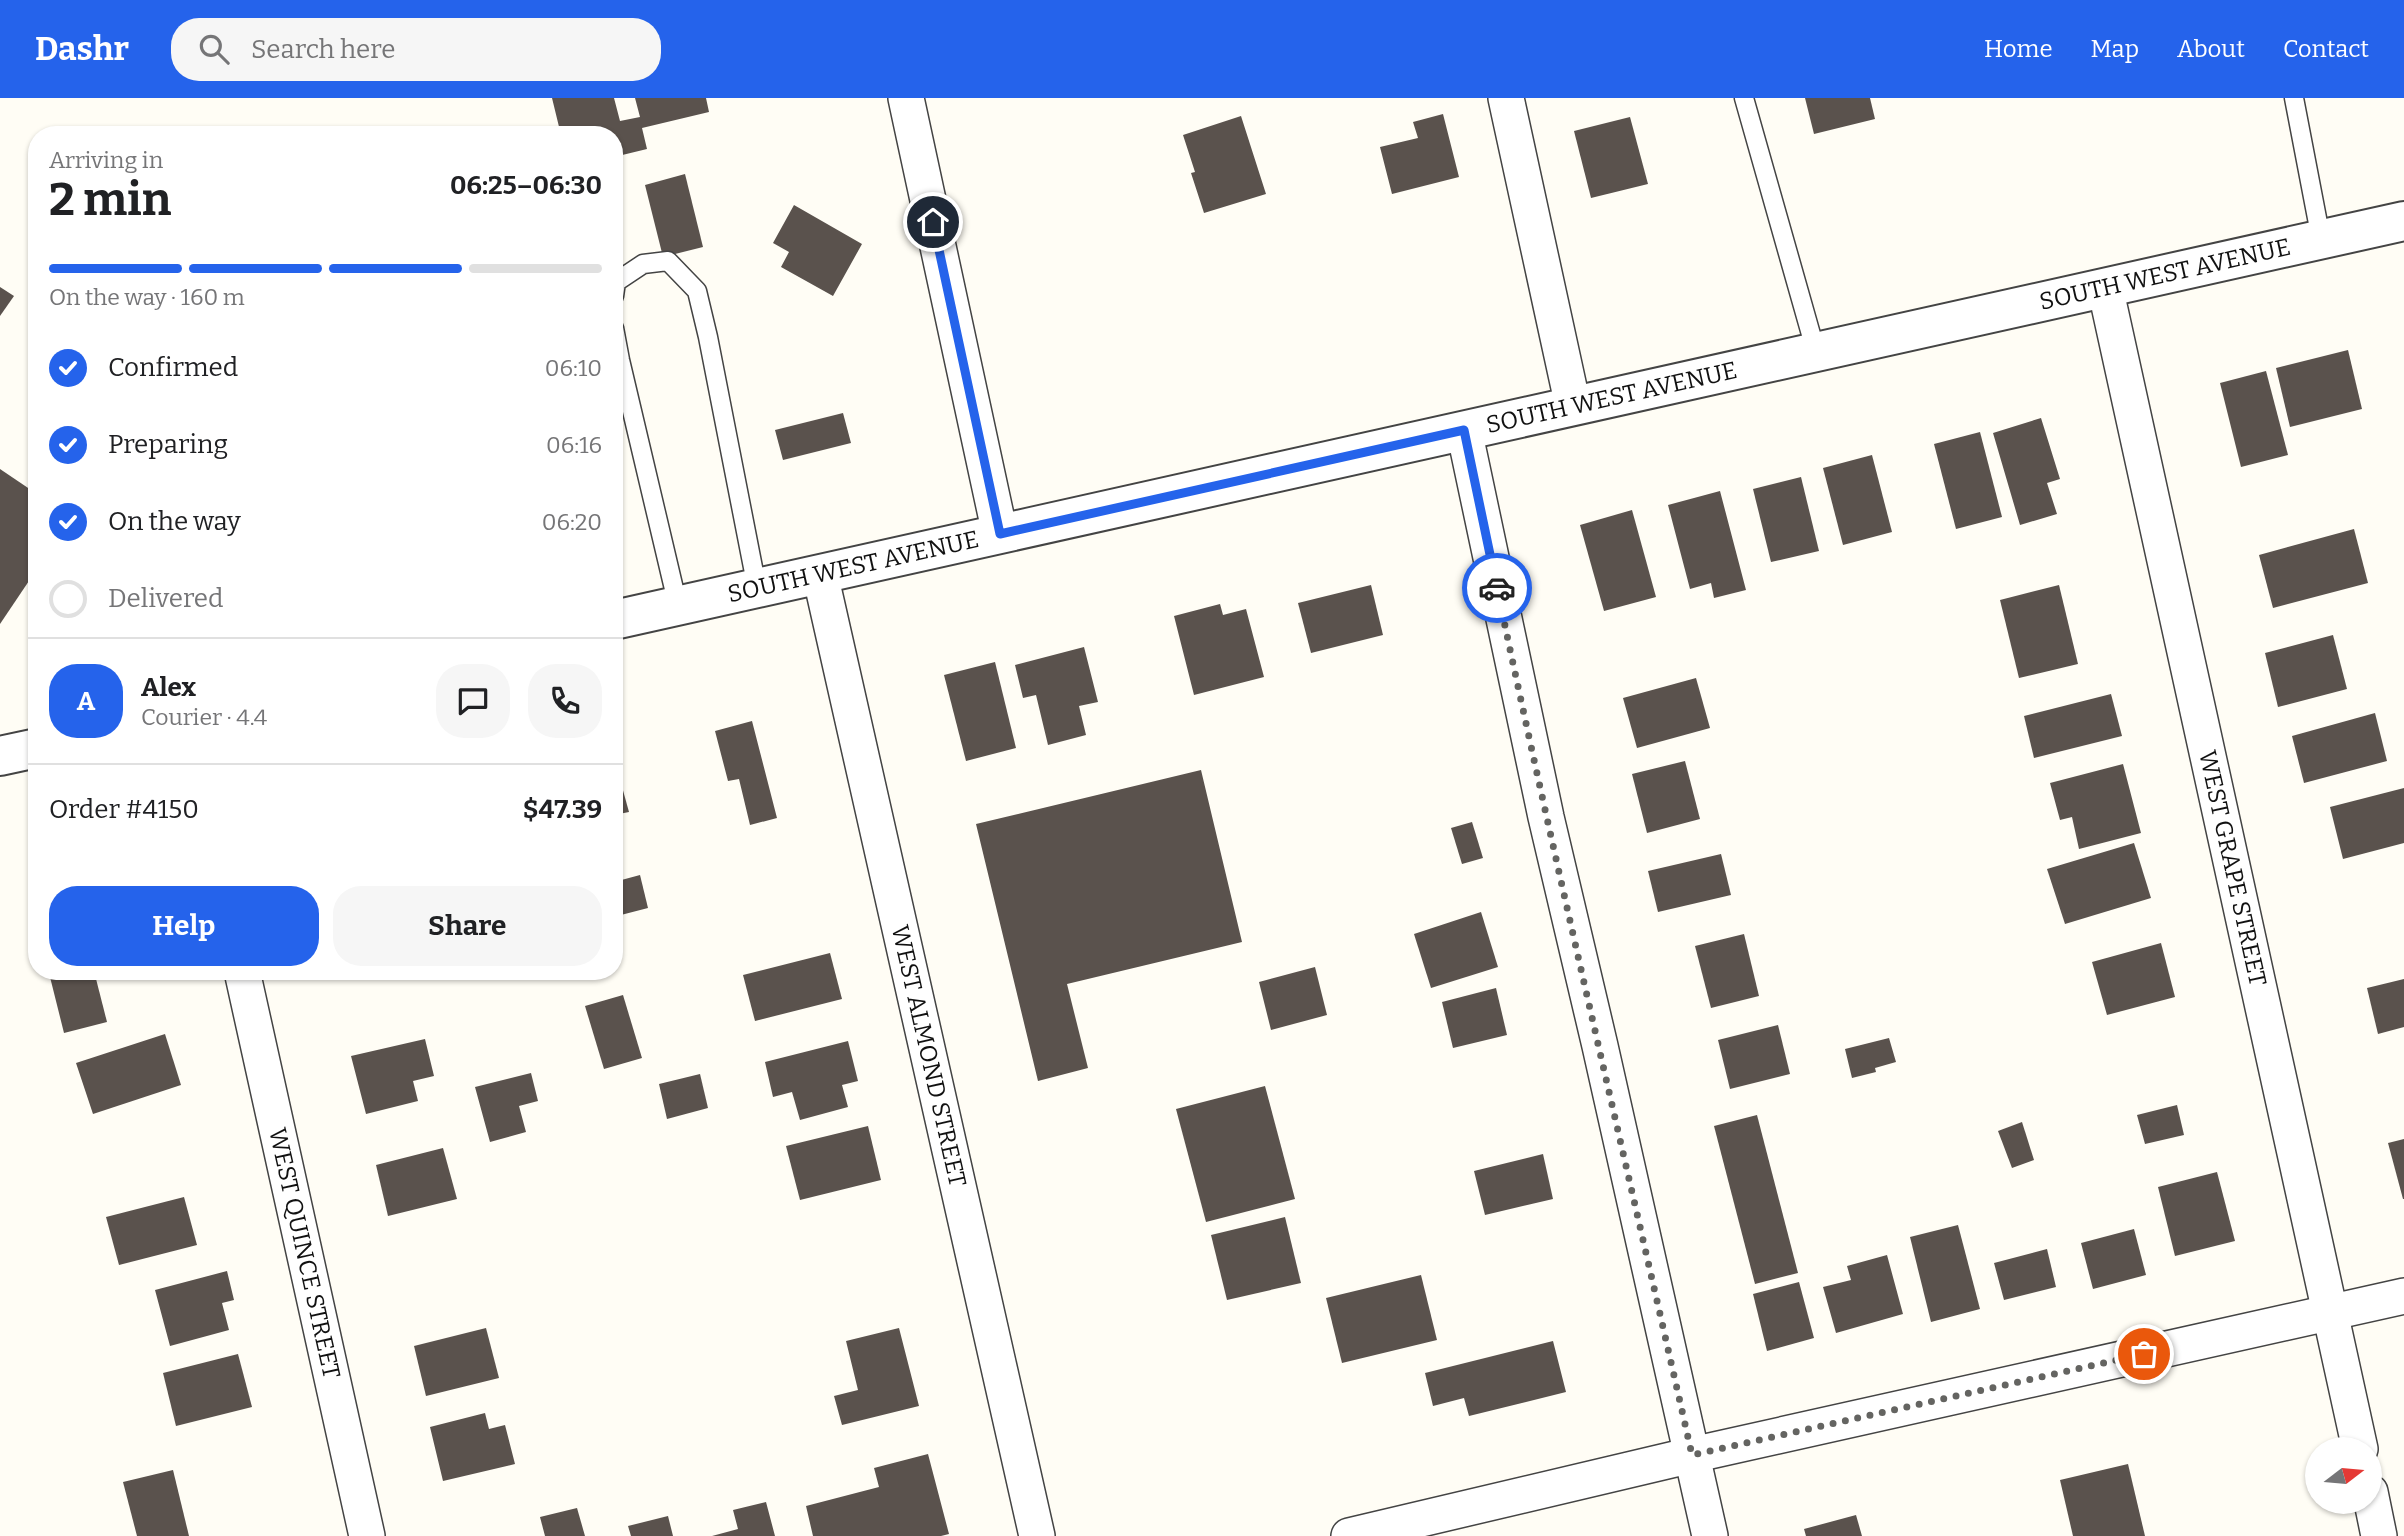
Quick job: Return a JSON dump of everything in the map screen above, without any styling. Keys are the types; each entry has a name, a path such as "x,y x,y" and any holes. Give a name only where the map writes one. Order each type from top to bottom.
{"street":[{"path":"906,98 1000,534"},
{"path":"1506,98 1573,406"},
{"name":"SOUTH WEST AVENUE","path":"623,618 2404,221"},
{"name":"WEST GRAPE STREET","path":"2105,287 2357,1437"},
{"path":"1464,430 1545,817 1600,1046 1710,1536"},
{"name":"WEST ALMOND STREET","path":"820,574 1037,1536"},
{"path":"0,756 28,750"},
{"name":"WEST QUINCE STREET","path":"244,980 367,1536"},
{"path":"1349,1536 1692,1455 2404,1296"},
{"path":"2374,1514 2379,1536"}],"lane":[{"path":"1744,98 1816,352"},
{"path":"2294,98 2321,239"},
{"path":"623,278 643,264 668,261 697,291 757,588"},
{"path":"623,370 678,606"}],"building":[{"path":"552,98 614,98 620,121 640,117 635,98 706,98 709,112 642,128 647,149 623,155 623,126 559,126"},
{"path":"1805,98 1870,98 1875,119 1814,134"},
{"path":"1443,114 1459,177 1392,194 1380,147 1418,138 1413,122"},
{"path":"1241,116 1266,194 1204,213 1191,173 1195,172 1183,135"},
{"path":"1630,117 1648,184 1591,198 1574,131"},
{"path":"685,174 703,247 663,257 645,185"},
{"path":"794,205 862,244 833,296 781,267 789,252 773,243"},
{"path":"0,287 14,296 0,316"},
{"path":"2348,350 2362,409 2290,427 2276,368"},
{"path":"2266,371 2288,455 2241,467 2220,383"},
{"path":"843,413 851,443 783,460 775,430"},
{"path":"2041,418 2060,479 2047,483 2057,514 2020,525 1993,433"},
{"path":"1980,432 2002,517 1956,529 1934,444"},
{"path":"1872,455 1892,532 1843,545 1823,468"},
{"path":"0,469 28,488 28,582 0,624"},
{"path":"1801,477 1819,551 1771,562 1753,489"},
{"path":"1720,491 1746,590 1714,598 1711,583 1690,589 1668,505"},
{"path":"1632,510 1656,597 1604,611 1580,525"},
{"path":"2354,529 2368,583 2273,608 2259,555"},
{"path":"1371,585 1383,635 1311,653 1298,603"},
{"path":"2059,585 2078,664 2019,678 2000,600"},
{"path":"1220,604 1223,615 1246,609 1264,677 1194,695 1174,616"},
{"path":"2333,635 2347,689 2278,707 2265,653"},
{"path":"1084,647 1098,702 1079,706 1086,735 1048,745 1036,695 1023,698 1015,665"},
{"path":"995,662 1016,748 966,761 944,675"},
{"path":"1696,678 1710,728 1637,748 1623,698"},
{"path":"2111,694 2122,736 2034,758 2024,716"},
{"path":"2375,713 2387,761 2304,783 2292,736"},
{"path":"752,721 777,818 750,825 739,779 728,781 715,731"},
{"path":"1685,761 1700,819 1647,833 1632,774"},
{"path":"2123,764 2141,833 2079,849 2072,817 2060,820 2050,783"},
{"path":"1201,770 1242,942 1067,984 1088,1068 1038,1081 976,824"},
{"path":"2404,788 2404,843 2343,859 2330,807"},
{"path":"623,790 629,812 623,813"},
{"path":"1472,822 1483,858 1462,864 1451,828"},
{"path":"2134,843 2151,898 2065,924 2047,869"},
{"path":"1721,854 1731,895 1658,912 1648,871"},
{"path":"640,875 648,908 623,914 623,880"},
{"path":"1481,912 1498,967 1431,988 1414,934"},
{"path":"1744,934 1759,996 1711,1008 1695,946"},
{"path":"2161,943 2175,997 2107,1015 2092,962"},
{"path":"830,953 842,999 755,1021 743,975"},
{"path":"1315,967 1327,1015 1271,1030 1259,982"},
{"path":"2404,979 2404,1027 2378,1034 2367,988"},
{"path":"51,980 96,980 107,1022 64,1033"},
{"path":"1496,988 1507,1035 1453,1048 1442,1002"},
{"path":"623,995 642,1058 604,1069 585,1006"},
{"path":"1778,1025 1790,1074 1730,1089 1718,1040"},
{"path":"165,1034 181,1085 93,1114 76,1063"},
{"path":"1889,1038 1896,1062 1875,1068 1876,1072 1852,1078 1845,1049"},
{"path":"425,1039 434,1076 413,1081 418,1101 366,1114 351,1056"},
{"path":"848,1041 858,1081 842,1085 848,1107 800,1120 792,1092 773,1097 765,1062"},
{"path":"531,1073 538,1101 519,1106 526,1132 490,1142 475,1087"},
{"path":"700,1074 708,1108 667,1119 659,1084"},
{"path":"1265,1086 1295,1199 1206,1222 1176,1109"},
{"path":"2177,1105 2184,1135 2145,1144 2137,1115"},
{"path":"1757,1115 1798,1273 1755,1284 1714,1126"},
{"path":"2022,1122 2034,1160 2012,1168 1998,1131"},
{"path":"868,1126 881,1180 800,1200 786,1146"},
{"path":"2404,1139 2404,1199 2403,1199 2388,1143"},
{"path":"443,1148 457,1199 388,1216 376,1165"},
{"path":"1543,1154 1553,1199 1485,1215 1474,1171"},
{"path":"2217,1172 2235,1241 2175,1256 2158,1187"},
{"path":"184,1197 197,1245 119,1265 106,1217"},
{"path":"1285,1217 1301,1283 1227,1300 1211,1235"},
{"path":"1958,1225 1980,1309 1931,1322 1910,1237"},
{"path":"2134,1229 2146,1275 2093,1289 2081,1243"},
{"path":"2047,1249 2056,1287 2004,1300 1994,1263"},
{"path":"1887,1255 1903,1314 1836,1333 1823,1287 1851,1280 1847,1266"},
{"path":"227,1271 234,1300 222,1303 229,1330 170,1346 155,1290"},
{"path":"1421,1275 1437,1340 1342,1363 1326,1298"},
{"path":"1799,1282 1814,1338 1767,1351 1753,1294"},
{"path":"486,1328 499,1378 426,1396 414,1346"},
{"path":"899,1328 919,1406 842,1425 834,1396 858,1390 846,1341"},
{"path":"1553,1341 1566,1392 1469,1416 1464,1398 1433,1406 1425,1373"},
{"path":"238,1354 252,1407 176,1426 163,1373"},
{"path":"485,1413 489,1429 505,1425 515,1464 443,1481 430,1427"},
{"path":"928,1454 949,1534 813,1536 806,1506 879,1487 874,1468"},
{"path":"2128,1464 2145,1536 2073,1536 2060,1480"},
{"path":"173,1470 189,1536 137,1536 123,1482"},
{"path":"766,1502 775,1536 712,1536 738,1529 733,1510"},
{"path":"577,1508 585,1536 545,1536 540,1517"},
{"path":"1856,1515 1862,1536 1806,1536 1804,1529"},
{"path":"668,1516 673,1536 631,1536 628,1526"}],"way so far":[{"path":"1497,588 1545,817 1600,1046 1692,1455 2144,1354"}],"route":[{"path":"933,222 1000,534 1464,430 1497,588"}]}
